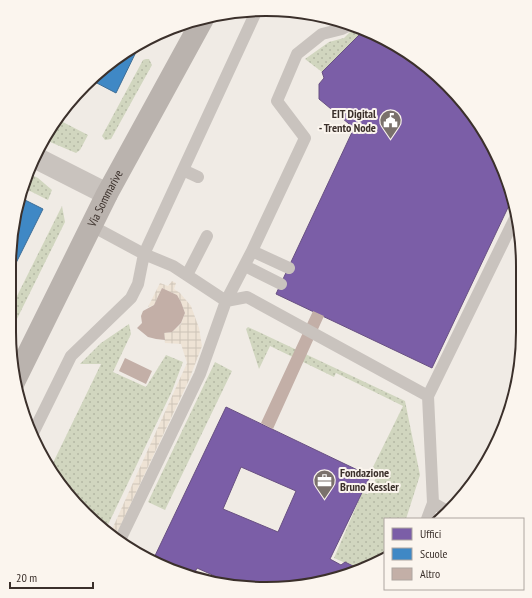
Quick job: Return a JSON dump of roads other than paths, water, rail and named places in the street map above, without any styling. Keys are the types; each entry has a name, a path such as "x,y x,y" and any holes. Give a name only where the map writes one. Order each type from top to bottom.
{"street":[{"name":"Via Sommarive","path":"19,372 108,194 199,25"},
{"path":"40,160 108,194"}],"lane":[{"path":"35,428 71,356 131,298 138,284 144,254 254,17"},
{"path":"122,536 200,374 226,301 245,266 304,138 277,101 297,54 322,34 342,28"},
{"path":"183,170 198,177"},
{"path":"426,518 433,503 428,396 512,224"},
{"path":"92,226 144,254 173,266 226,301 247,297 428,396"},
{"path":"187,275 207,236"},
{"path":"252,251 289,268"},
{"path":"245,266 281,284"},
{"path":"433,503 443,509"}],"place":[{"name":"EIT Digital - Trento Node","path":"391,140"},
{"name":"Fondazione Bruno Kessler","path":"325,500"}]}
